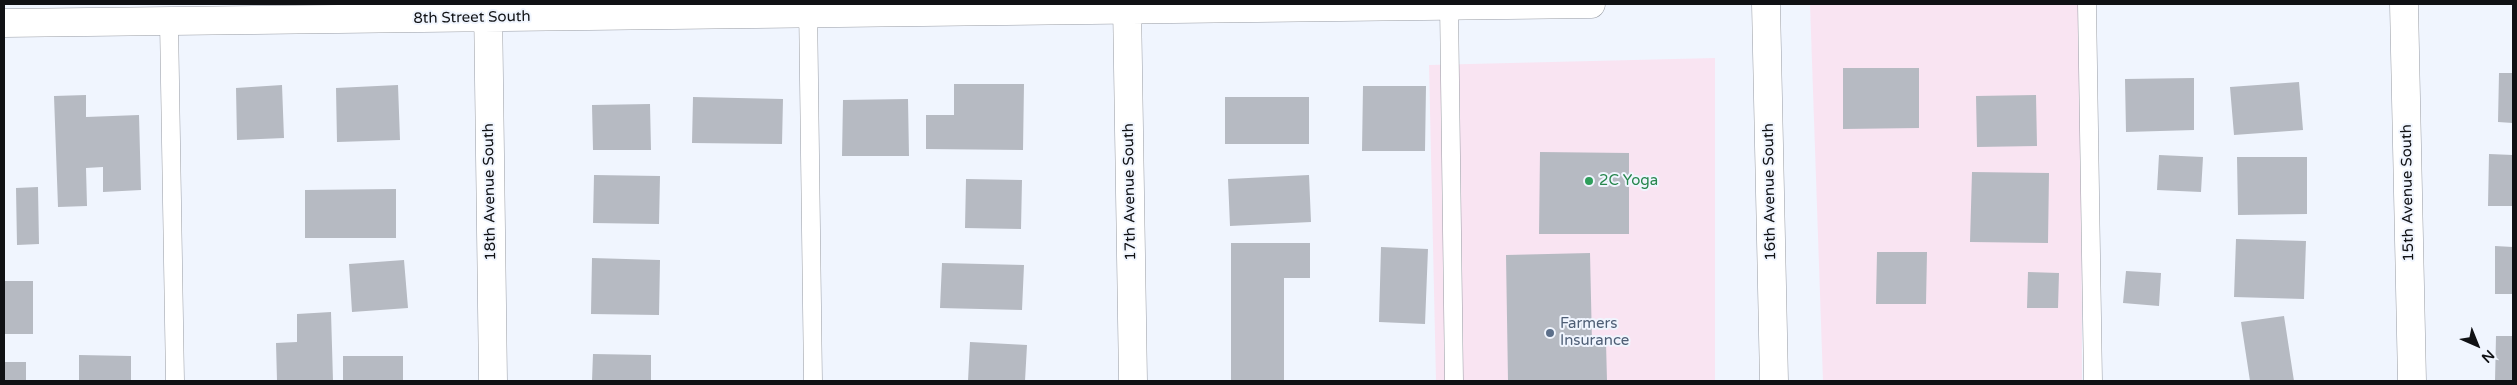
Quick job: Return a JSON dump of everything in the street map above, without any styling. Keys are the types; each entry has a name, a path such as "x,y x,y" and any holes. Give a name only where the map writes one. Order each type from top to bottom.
{"street":[{"name":"8th Street South","path":"4,23 169,22 275,12 1591,4"},
{"name":"16th Avenue South","path":"1766,4 1774,381"},
{"name":"15th Avenue South","path":"2404,4 2412,381"},
{"name":"17th Avenue South","path":"1127,7 1133,381"},
{"name":"18th Avenue South","path":"488,11 493,381"}],"lane":[{"path":"2088,4 2094,381"},
{"path":"1449,5 1454,381"},
{"path":"808,8 814,381"},
{"path":"169,22 175,381"}],"shaded area":[{"path":"1810,4 2081,4 2082,381 1823,381"},
{"path":"1715,58 1715,381 1436,381 1429,65"}],"building":[{"path":"1843,68 1919,68 1919,128 1843,129"},
{"path":"2499,73 2513,73 2513,123 2498,122"},
{"path":"2194,78 2194,130 2126,132 2125,79"},
{"path":"2299,82 2303,130 2234,135 2230,87"},
{"path":"954,84 1024,84 1023,150 926,149 926,115 954,115"},
{"path":"282,85 284,138 237,140 236,88"},
{"path":"398,85 400,140 337,142 336,88"},
{"path":"1363,86 1426,86 1425,151 1362,151"},
{"path":"86,95 86,117 139,115 141,190 103,192 103,167 86,168 87,206 58,207 54,96"},
{"path":"2036,95 2037,146 1977,147 1976,96"},
{"path":"693,97 783,99 782,144 692,143"},
{"path":"1225,97 1309,97 1309,144 1225,144"},
{"path":"908,99 909,156 842,156 843,100"},
{"path":"650,104 651,150 593,150 592,105"},
{"path":"1540,152 1629,153 1629,234 1539,234"},
{"path":"2489,154 2513,155 2513,206 2488,206"},
{"path":"2159,155 2203,157 2201,192 2157,190"},
{"path":"2237,157 2307,157 2307,214 2238,215"},
{"path":"1972,172 2049,173 2048,243 1970,242"},
{"path":"594,175 660,176 659,224 593,223"},
{"path":"1309,175 1311,222 1230,226 1228,179"},
{"path":"966,179 1022,180 1021,229 965,228"},
{"path":"38,187 39,244 17,245 16,188"},
{"path":"396,189 396,238 305,238 305,190"},
{"path":"2236,239 2306,241 2304,299 2234,297"},
{"path":"1231,243 1310,243 1310,278 1284,278 1284,381 1231,381"},
{"path":"2495,246 2513,247 2513,294 2495,294"},
{"path":"1381,247 1428,249 1425,324 1379,322"},
{"path":"1877,252 1927,252 1926,304 1876,304"},
{"path":"1590,253 1592,343 1606,342 1607,381 1508,381 1506,255"},
{"path":"592,258 660,260 659,315 591,314"},
{"path":"404,260 408,308 352,312 349,264"},
{"path":"942,263 1024,265 1022,310 940,308"},
{"path":"2126,271 2161,273 2159,306 2123,303"},
{"path":"2028,272 2059,273 2058,308 2027,308"},
{"path":"4,281 33,281 33,334 4,334"},
{"path":"331,312 333,381 277,381 276,343 297,342 297,314"},
{"path":"2284,316 2294,381 2250,381 2241,322"},
{"path":"2496,336 2513,336 2513,381 2495,381"},
{"path":"970,342 1027,345 1025,381 968,381"},
{"path":"593,354 651,355 651,381 592,381"},
{"path":"79,355 131,356 131,381 79,381"},
{"path":"343,356 403,356 403,381 343,381"},
{"path":"4,362 26,362 26,381 4,381"}],"place":[{"name":"2C Yoga","path":"1589,181"},
{"name":"Farmers Insurance","path":"1550,333"}]}
